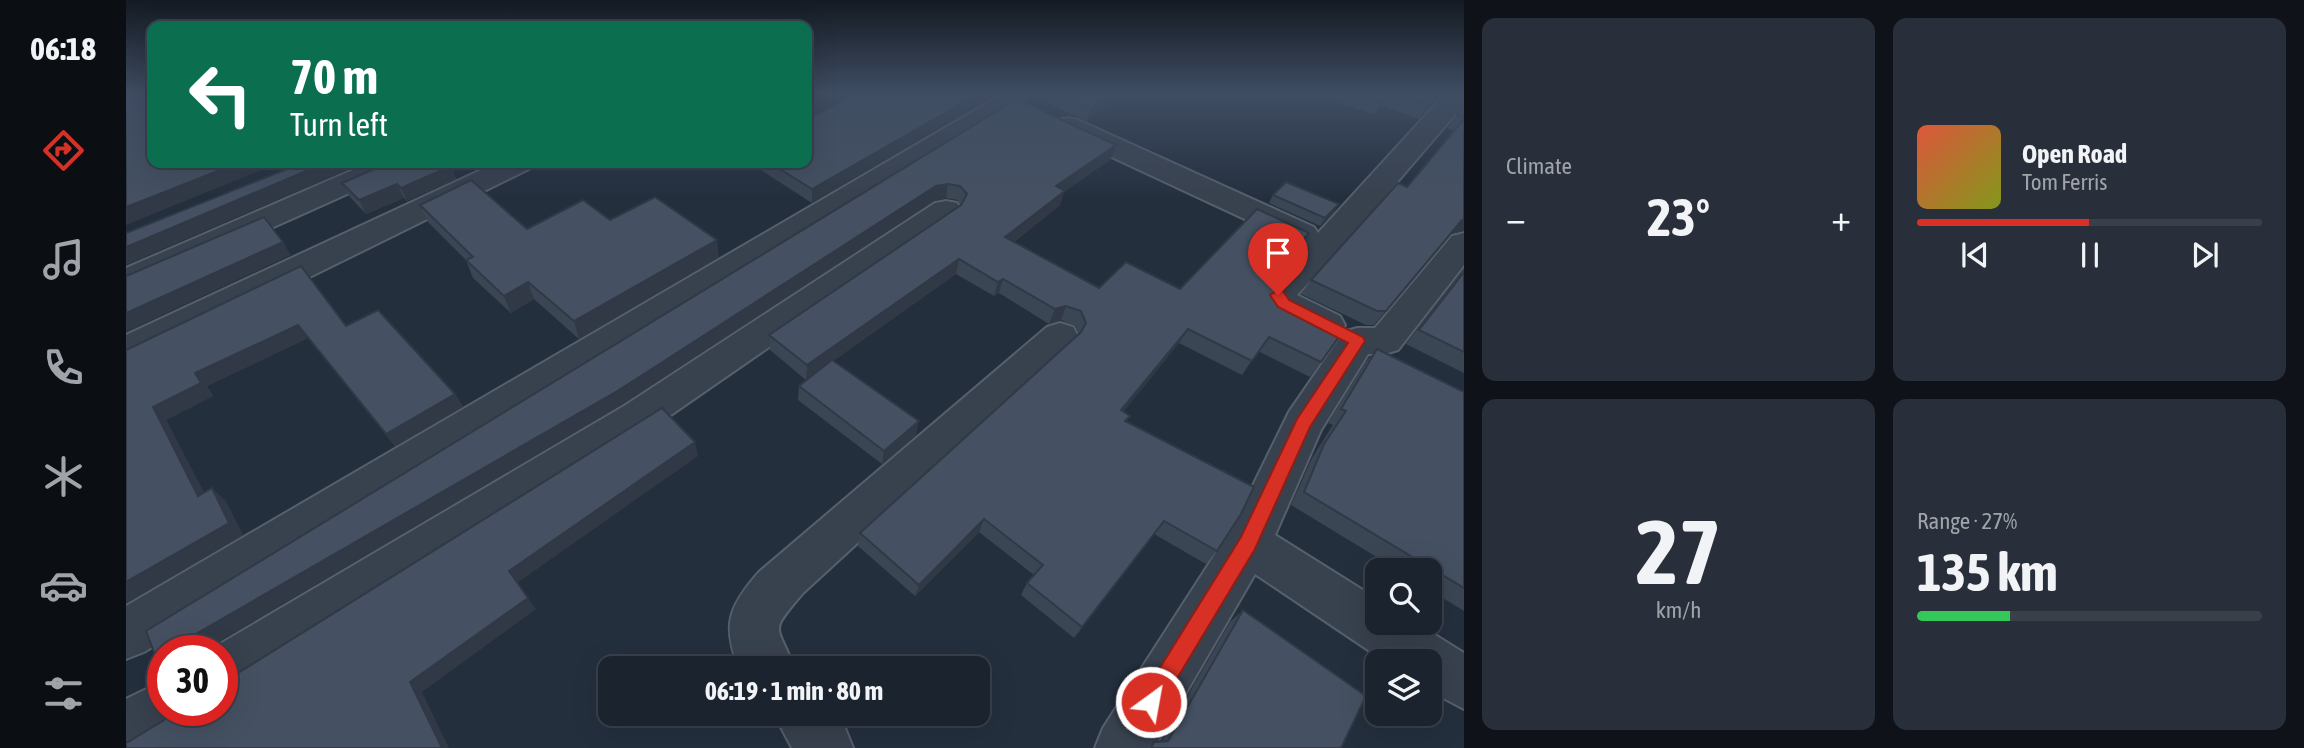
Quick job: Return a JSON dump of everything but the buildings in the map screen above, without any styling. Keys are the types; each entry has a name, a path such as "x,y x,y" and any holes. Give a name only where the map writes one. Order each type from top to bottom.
{"street":[{"path":"126,634 954,129"},
{"path":"1075,129 1326,244"},
{"path":"1405,364 1284,303 1278,295 1428,129"},
{"path":"126,281 382,168"},
{"path":"126,351 509,168"},
{"path":"238,661 638,417 946,210"},
{"path":"1357,341 1385,341 1460,255"},
{"path":"759,656 752,638 758,608 786,577 1060,336"},
{"path":"1123,748 1248,543 1303,424 1357,341"},
{"path":"1248,543 1464,683"},
{"path":"126,730 147,718"},
{"path":"809,726 825,748"}],"route":[{"path":"1151,702 1248,543 1303,424 1357,341 1284,303 1278,295"}]}
